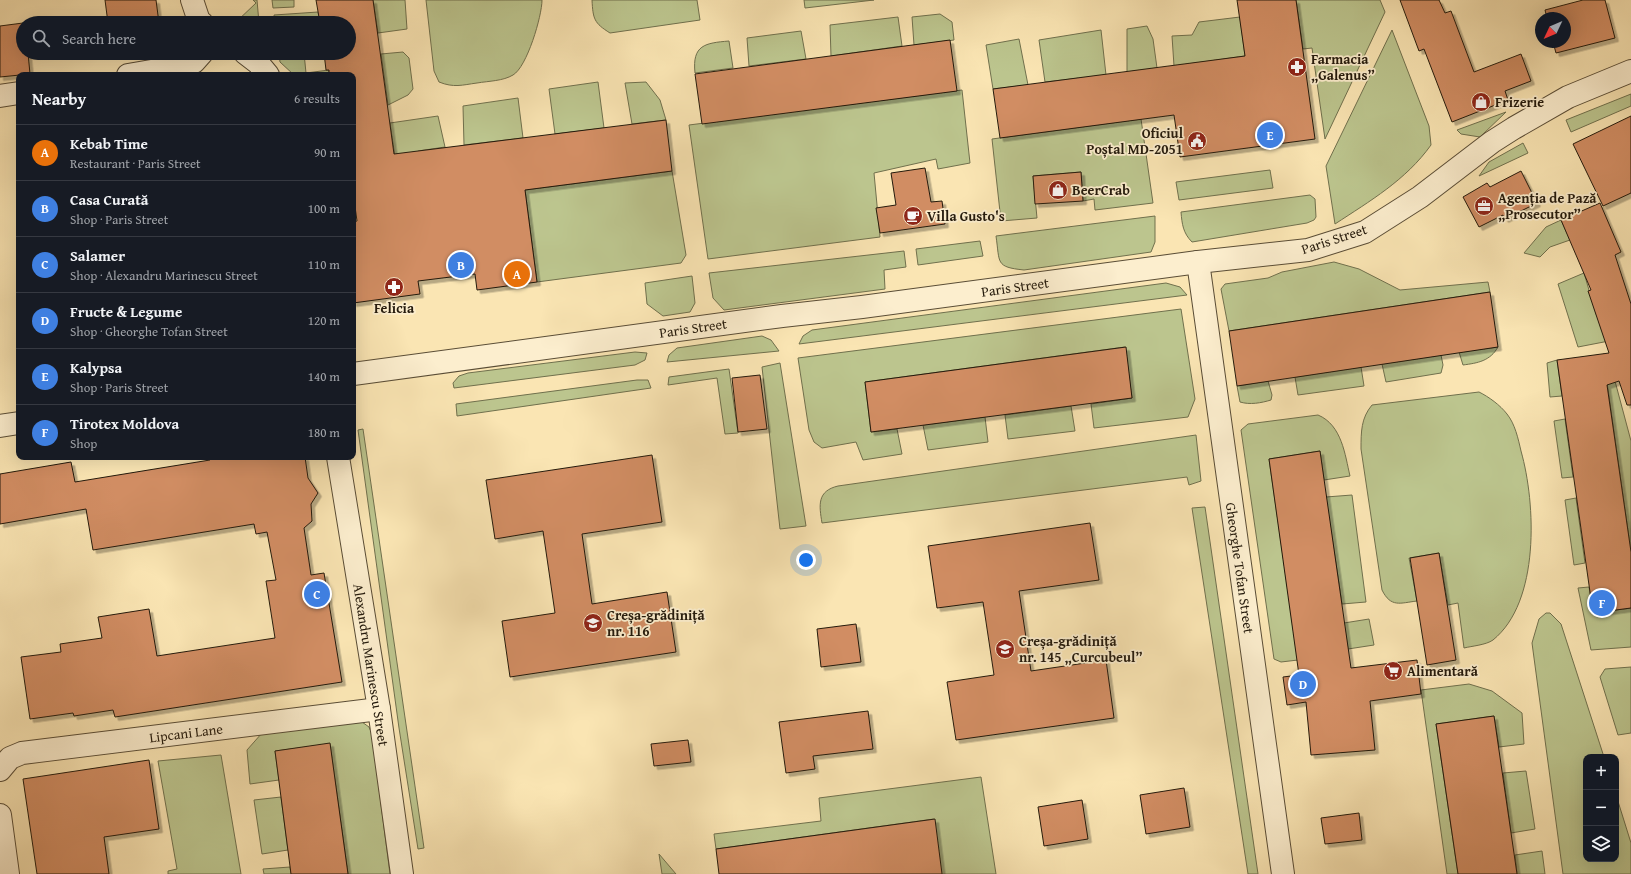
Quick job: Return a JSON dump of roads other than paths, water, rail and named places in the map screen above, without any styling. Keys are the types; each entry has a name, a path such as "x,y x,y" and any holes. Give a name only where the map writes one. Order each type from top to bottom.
{"street":[{"path":"192,0 197,16"},
{"path":"145,72 186,65 196,60"},
{"path":"254,60 266,72"},
{"name":"Paris Street","path":"356,374 1198,262 1308,250 1365,232 1420,197 1486,146 1514,128 1568,97 1631,71"},
{"path":"0,96 16,93"},
{"name":"Gheorghe Tofan Street","path":"1198,262 1283,874"},
{"path":"0,426 16,423"},
{"name":"Alexandru Marinescu Street","path":"338,460 379,709 402,874"},
{"name":"Lipcani Lane","path":"0,770 10,758 22,753 379,709"},
{"path":"0,815 8,874"}],"place":[{"name":"Farmacia „Galenus”","path":"1297,67"},
{"name":"Frizerie","path":"1481,102"},
{"name":"Kalypsa","path":"1270,135"},
{"name":"Oficiul Poștal MD-2051","path":"1197,141"},
{"name":"BeerCrab","path":"1058,190"},
{"name":"Agenția de Pază „Prosecutor”","path":"1484,206"},
{"name":"Villa Gusto's","path":"913,216"},
{"name":"Casa Curată","path":"461,265"},
{"name":"Kebab Time","path":"517,274"},
{"name":"Felicia","path":"394,287"},
{"name":"Salamer","path":"317,594"},
{"name":"Tirotex Moldova","path":"1602,603"},
{"name":"Creșa-grădiniță nr. 116","path":"593,623"},
{"name":"Creșa-grădiniță nr. 145 „Curcubeul”","path":"1005,649"},
{"name":"Alimentară","path":"1393,671"},
{"name":"Fructe & Legume","path":"1303,684"}]}
